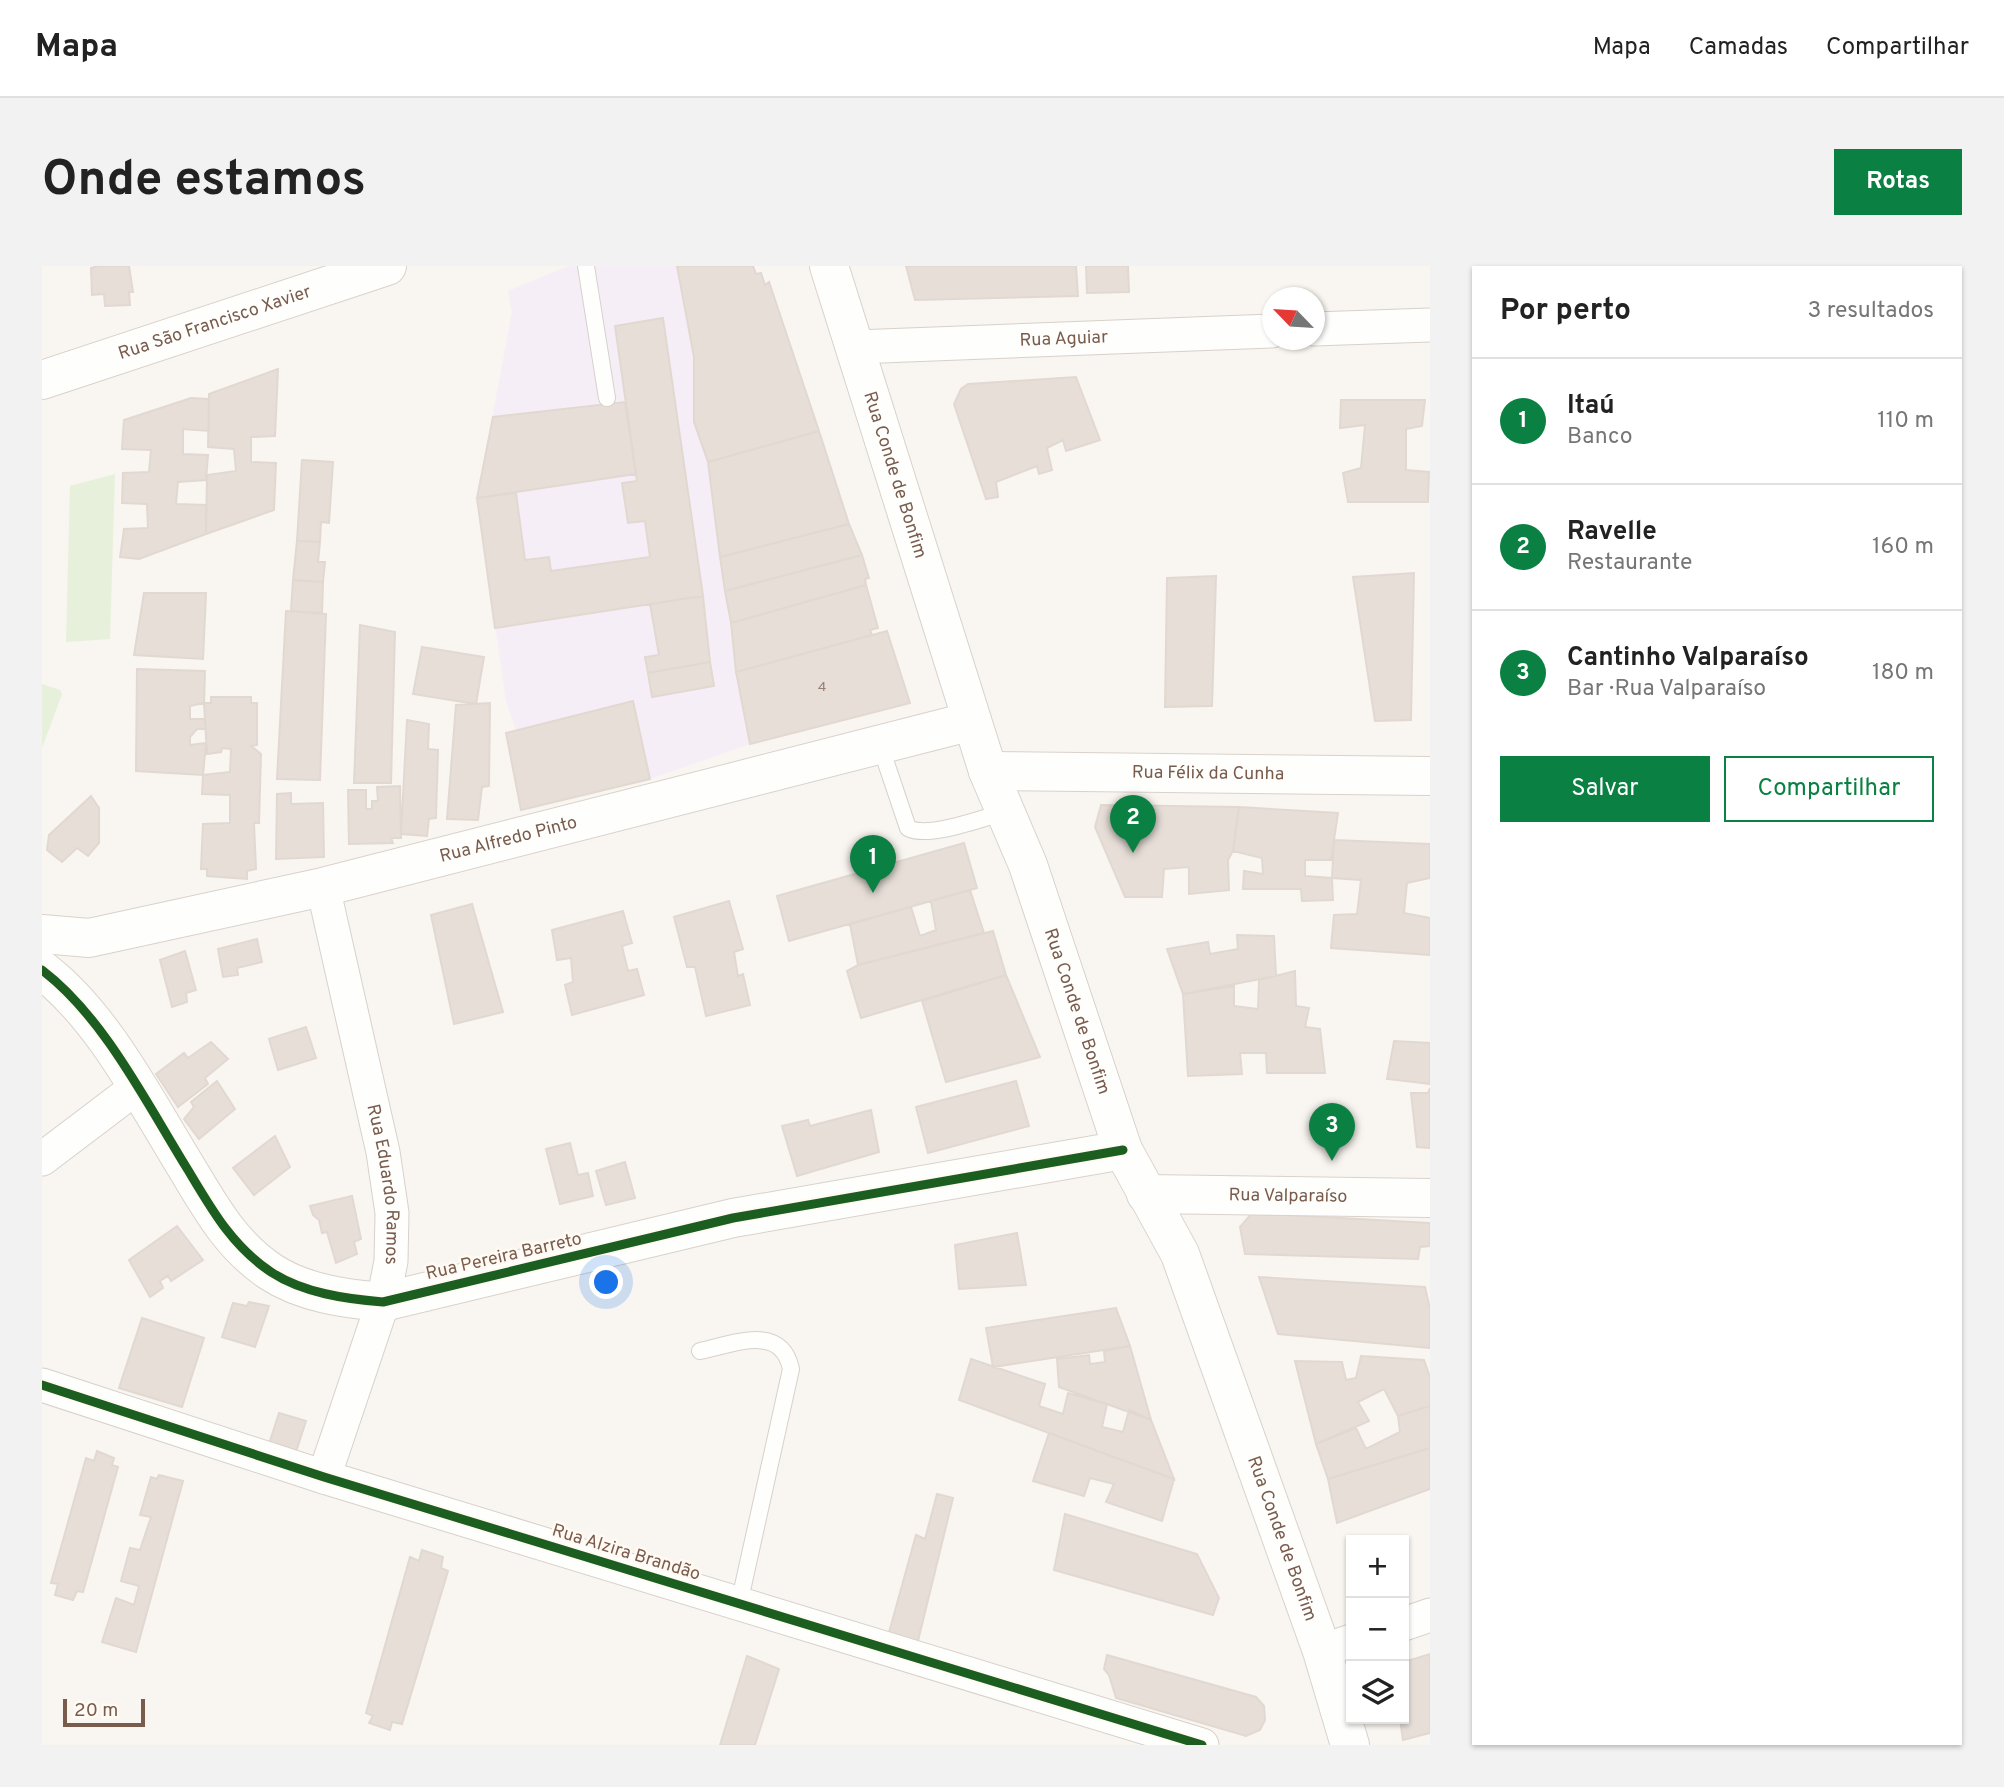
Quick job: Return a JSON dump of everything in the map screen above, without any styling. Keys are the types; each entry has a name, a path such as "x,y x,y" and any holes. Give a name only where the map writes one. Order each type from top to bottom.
{"street":[{"name":"Rua São Francisco Xavier","path":"42,380 387,266"},
{"name":"Rua Conde de Bonfim","path":"829,266 988,771 1028,865 1123,1150 1180,1254 1336,1646 1350,1745"},
{"path":"1325,329 1430,325"},
{"name":"Rua Aguiar","path":"856,347 1262,331"},
{"name":"Rua Alfredo Pinto","path":"42,934 89,938 323,887 972,721"},
{"name":"Rua Félix da Cunha","path":"988,771 1430,776"},
{"name":"Rua Eduardo Ramos","path":"323,887 383,1152 392,1213 391,1262 383,1302 324,1477"},
{"path":"54,979 89,938"},
{"name":"Rua Pereira Barreto","path":"54,979 137,1087 227,1234 273,1274 344,1298 383,1302 733,1218 1123,1150"},
{"path":"42,1159 137,1087"},
{"name":"Rua Valparaíso","path":"1146,1194 1430,1198"},
{"name":"Rua Alzira Brandão","path":"42,1385 324,1477 1202,1745"},
{"path":"1409,1622 1430,1615"}],"lane":[{"path":"586,266 607,398"},
{"path":"880,745 908,828 916,832 929,832 1005,813"},
{"path":"700,1351 760,1339 775,1342 783,1348 791,1369 739,1604"}],"shaded area":[{"path":"568,266 677,266 694,357 694,422 708,462 736,672 750,744 650,779 521,810 506,733 516,730 506,701 477,498 512,312 508,291"}],"green space":[{"path":"115,474 110,639 66,642 70,486"},
{"path":"42,684 60,690 62,694 42,748"}],"building":[{"path":"129,266 133,292 129,292 130,305 105,306 104,294 92,295 91,268"},
{"path":"677,266 753,266 756,274 761,273 765,285 769,282 819,431 708,462 694,422 694,357"},
{"path":"906,266 1076,266 1078,296 915,300"},
{"path":"1086,266 1128,266 1129,292 1087,293"},
{"path":"663,318 703,596 495,628 477,498 516,493 525,560 549,557 551,571 650,557 645,521 628,523 622,483 637,481 615,326"},
{"path":"278,369 275,436 251,437 251,462 276,463 274,510 206,534 207,475 236,471 234,449 208,447 209,394"},
{"path":"1076,377 1100,440 1066,451 1063,440 1047,448 1052,470 1039,474 1037,466 996,482 998,497 986,499 954,404 961,389 968,384"},
{"path":"191,398 209,399 209,431 183,429 183,454 208,455 206,480 178,482 176,504 206,505 206,534 139,559 120,557 124,529 148,528 147,504 122,503 123,473 149,472 151,450 122,449 124,420"},
{"path":"1341,400 1425,400 1422,426 1406,429 1406,470 1429,472 1428,502 1348,502 1343,473 1361,468 1365,425 1340,428"},
{"path":"625,402 636,474 477,498 493,417"},
{"path":"819,431 849,524 720,557 708,462"},
{"path":"302,460 333,462 329,523 321,522 320,542 297,541"},
{"path":"849,524 862,555 725,591 720,557"},
{"path":"297,541 320,542 318,562 325,562 323,582 293,580"},
{"path":"862,555 869,578 865,579 866,585 731,623 725,591"},
{"path":"1414,573 1411,720 1375,721 1353,577"},
{"path":"1216,576 1212,706 1165,707 1167,578"},
{"path":"293,580 323,582 322,613 291,611"},
{"path":"866,585 878,628 870,630 872,635 736,672 731,623"},
{"path":"144,593 206,593 203,659 134,655"},
{"path":"703,596 710,662 648,673 645,657 659,655 650,604"},
{"path":"286,611 326,614 320,780 277,779"},
{"path":"360,625 395,632 391,783 354,783"},
{"path":"887,631 910,703 750,744 736,672"},
{"path":"422,647 484,657 476,704 413,694"},
{"path":"710,662 714,686 652,697 648,673"},
{"path":"137,669 205,671 204,703 190,706 190,719 205,719 206,729 197,729 190,737 190,745 206,743 203,775 136,771"},
{"path":"211,697 251,697 251,703 257,703 257,745 251,746 261,754 259,823 254,823 256,869 247,871 247,879 207,876 207,869 201,869 203,824 230,823 230,795 202,794 203,775 230,772 231,749 222,748 221,752 207,754 204,703 211,703"},
{"path":"633,701 650,779 521,810 506,733"},
{"path":"490,703 489,786 482,787 478,820 447,819 456,705"},
{"path":"407,720 429,724 428,749 438,750 436,818 429,819 427,836 401,834"},
{"path":"400,786 401,838 391,838 393,843 349,844 348,790 366,790 366,809 372,809 372,801 378,801 377,787"},
{"path":"291,793 291,804 323,803 324,857 276,859 277,794"},
{"path":"91,796 99,808 99,843 88,856 77,848 62,862 47,850 49,835"},
{"path":"1101,805 1239,807 1233,851 1228,860 1229,890 1189,894 1189,867 1164,869 1162,897 1125,897 1095,827"},
{"path":"1239,807 1338,813 1331,860 1305,860 1305,876 1332,878 1333,900 1302,901 1301,889 1243,889 1244,871 1263,874 1262,858 1233,851"},
{"path":"1334,840 1430,844 1430,878 1407,883 1404,913 1430,918 1430,955 1331,948 1334,915 1357,914 1361,880 1332,878"},
{"path":"964,843 977,888 789,941 777,896"},
{"path":"970,890 984,933 858,965 850,924 911,907 920,936 936,930 931,901"},
{"path":"729,901 743,949 734,952 738,976 743,974 750,1005 706,1016 695,967 687,967 674,917"},
{"path":"472,904 503,1012 454,1024 431,915"},
{"path":"623,911 632,943 622,946 628,971 637,969 644,995 572,1015 565,985 573,982 571,958 557,960 552,930"},
{"path":"993,931 1006,975 861,1018 847,971 858,965"},
{"path":"1237,935 1274,936 1276,976 1183,994 1167,949 1208,942 1210,954 1238,949"},
{"path":"257,939 262,962 237,968 238,975 223,977 218,949"},
{"path":"185,951 196,990 186,993 187,1002 172,1007 160,960"},
{"path":"1295,971 1296,1006 1309,1008 1305,1027 1320,1029 1325,1073 1267,1073 1266,1053 1240,1053 1242,1074 1188,1076 1183,994 1234,986 1234,1006 1258,1009 1259,980"},
{"path":"1006,975 1040,1057 946,1082 922,1001"},
{"path":"306,1027 316,1058 278,1070 269,1039"},
{"path":"1394,1041 1430,1043 1430,1084 1387,1079"},
{"path":"211,1042 228,1059 205,1078 208,1084 178,1107 156,1074 184,1053 188,1058"},
{"path":"217,1081 235,1109 199,1139 184,1119 194,1107 191,1102"},
{"path":"1016,1081 1029,1126 928,1153 916,1107"},
{"path":"1430,1088 1430,1148 1417,1147 1411,1093 1428,1093"},
{"path":"871,1110 879,1152 797,1176 782,1126 808,1120 810,1126"},
{"path":"275,1136 290,1167 254,1195 233,1168"},
{"path":"570,1143 578,1175 588,1173 593,1196 560,1204 546,1149"},
{"path":"625,1162 635,1198 606,1205 596,1171"},
{"path":"352,1196 361,1239 354,1242 357,1254 336,1263 327,1232 322,1233 319,1220 313,1215 310,1206"},
{"path":"1252,1213 1430,1223 1430,1246 1420,1247 1418,1259 1245,1254 1240,1227"},
{"path":"177,1226 203,1260 171,1281 168,1276 160,1281 163,1288 150,1297 129,1260"},
{"path":"1017,1233 1026,1285 959,1289 955,1245"},
{"path":"1259,1277 1425,1287 1430,1309 1430,1348 1278,1334"},
{"path":"249,1302 269,1306 255,1347 222,1337 233,1303 247,1306"},
{"path":"1116,1308 1130,1346 993,1367 986,1328"},
{"path":"142,1318 204,1338 182,1407 119,1388"},
{"path":"1130,1346 1151,1420 1059,1387 1057,1359 1089,1355 1090,1364 1105,1362 1104,1351"},
{"path":"1361,1356 1424,1360 1430,1377 1430,1406 1398,1416 1384,1389 1358,1402 1369,1421 1316,1444 1295,1361 1342,1362 1346,1380 1356,1378"},
{"path":"971,1359 1045,1384 1039,1406 1063,1414 1068,1393 1107,1404 1102,1427 1123,1432 1129,1410 1151,1420 1174,1479 959,1400"},
{"path":"1430,1406 1430,1448 1328,1479 1316,1444 1356,1428 1366,1449 1400,1432 1398,1416"},
{"path":"279,1413 306,1421 295,1455 268,1447"},
{"path":"1049,1433 1174,1479 1162,1521 1106,1502 1114,1484 1090,1478 1084,1496 1033,1481"},
{"path":"1430,1448 1430,1489 1337,1523 1328,1479"},
{"path":"97,1451 114,1458 112,1465 118,1467 83,1592 77,1591 73,1600 55,1595 58,1584 51,1583 86,1458 94,1461"},
{"path":"159,1475 183,1481 136,1652 102,1642 116,1598 134,1605 139,1586 121,1581 130,1548 140,1550 151,1517 140,1515 151,1477 157,1479"},
{"path":"937,1494 953,1498 917,1645 888,1636 916,1535 925,1539"},
{"path":"1065,1514 1197,1554 1219,1598 1213,1615 1054,1570"},
{"path":"422,1550 443,1557 441,1568 448,1571 402,1724 392,1722 390,1730 369,1723 373,1716 366,1713 410,1557 419,1561"},
{"path":"1430,1654 1430,1733 1403,1740 1401,1724 1409,1724 1409,1660"},
{"path":"1107,1655 1256,1697 1264,1706 1265,1720 1260,1730 1246,1736 1116,1698 1109,1675 1104,1669"},
{"path":"747,1656 779,1669 755,1745 720,1745"}],"cycle path":[{"path":"42,970 64,989 105,1037 234,1239 257,1262 283,1279 340,1297 383,1302 733,1218 1123,1150"},
{"path":"42,1385 324,1477 1202,1745"}],"place":[{"name":"Ravelle","path":"1133,853"},
{"name":"Itaú","path":"873,893"},
{"name":"Cantinho Valparaíso","path":"1332,1161"}]}
